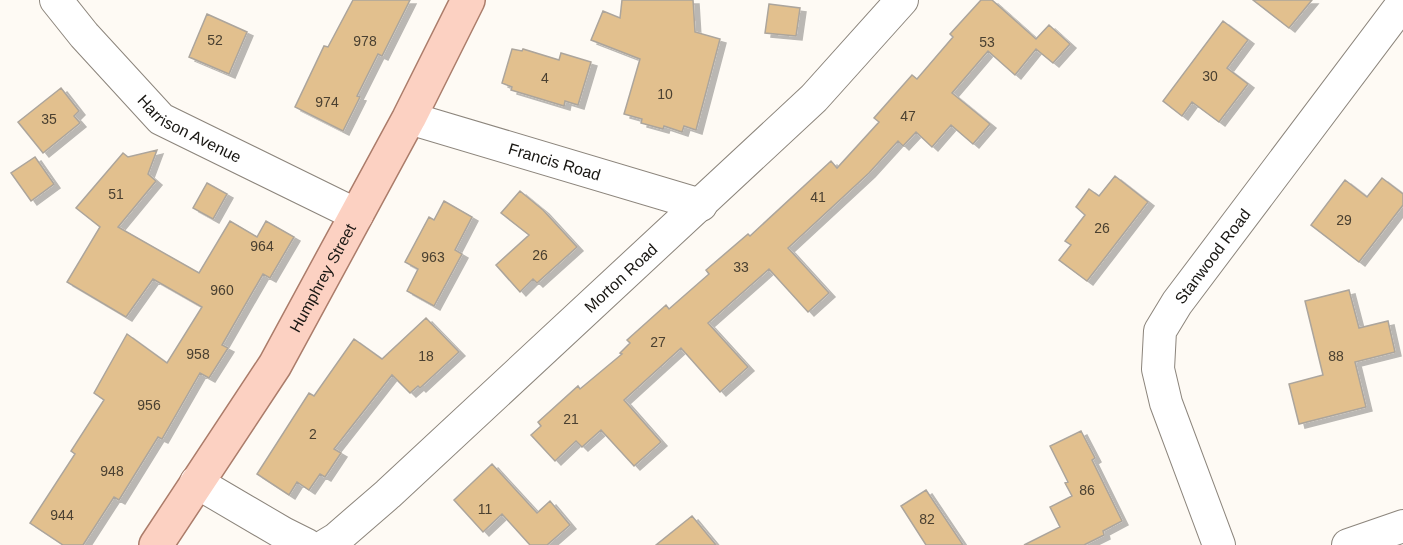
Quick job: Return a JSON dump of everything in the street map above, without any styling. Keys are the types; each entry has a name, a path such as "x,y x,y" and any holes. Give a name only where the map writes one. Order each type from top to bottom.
{"main road":[{"name":"Humphrey Street","path":"156,545 275,365 409,118 468,0"}],"street":[{"name":"Harrison Avenue","path":"56,0 84,35 161,119 357,215"},
{"name":"Morton Road","path":"326,545 388,494 701,205 814,98 902,0"},
{"name":"Stanwood Road","path":"1219,545 1166,403 1158,369 1160,331 1177,303 1403,3"},
{"name":"Francis Road","path":"409,118 701,205"},
{"path":"196,482 282,533 307,545"},
{"path":"1348,545 1403,526"}],"building":[{"path":"353,0 410,0 382,56 378,54 343,131 295,107 324,46 328,47"},
{"path":"622,0 693,0 695,32 720,39 696,130 684,126 682,132 664,126 663,129 641,123 642,119 624,114 640,59 591,40 603,11 620,18"},
{"path":"981,0 992,0 1036,39 1049,25 1070,44 1053,63 1036,49 1015,75 988,51 952,93 990,124 973,144 951,125 932,147 916,132 903,146 898,141 869,173 788,248 829,293 808,312 769,269 708,323 748,367 720,392 681,348 624,400 661,442 634,466 601,430 582,447 576,441 555,461 531,435 541,426 538,422 578,386 580,389 622,354 620,353 630,343 627,340 666,305 669,309 709,274 706,270 748,234 750,236 831,161 837,168 879,122 874,118 912,75 917,79 953,37 950,34"},
{"path":"1253,0 1312,0 1289,28"},
{"path":"769,4 800,8 796,36 765,33"},
{"path":"207,14 247,32 229,74 189,57"},
{"path":"1223,21 1248,40 1227,68 1248,84 1219,122 1192,102 1182,116 1163,101"},
{"path":"512,49 522,51 523,49 559,60 561,53 591,62 578,105 565,101 564,106 511,90 512,87 502,83"},
{"path":"61,88 79,111 74,116 80,123 43,153 18,122"},
{"path":"157,150 148,174 156,181 118,227 199,273 230,221 257,237 266,221 294,237 270,278 263,274 222,345 228,348 209,378 200,373 162,439 158,437 119,500 114,497 83,545 63,545 30,523 75,454 71,451 104,400 94,393 127,334 167,363 202,307 153,279 126,317 67,282 100,227 76,208 123,153 128,157"},
{"path":"35,157 54,184 31,201 11,173"},
{"path":"1115,176 1148,202 1087,281 1059,260 1071,245 1065,241 1085,215 1076,207 1089,189 1099,196"},
{"path":"1382,178 1403,194 1403,205 1359,262 1311,225 1345,180 1367,197"},
{"path":"207,183 227,194 213,219 193,208"},
{"path":"520,191 543,210 577,247 537,283 533,279 520,292 496,265 529,235 501,213"},
{"path":"444,201 472,217 455,250 462,254 434,306 407,291 418,269 405,262 429,217 434,220"},
{"path":"1349,290 1359,328 1388,321 1395,352 1355,362 1366,407 1299,424 1289,384 1323,375 1305,301"},
{"path":"426,318 459,352 420,388 418,386 410,393 392,375 334,449 341,453 325,477 320,474 309,490 297,482 289,495 257,474 309,393 314,396 354,339 382,359"},
{"path":"1081,431 1095,458 1092,460 1122,521 1103,531 1104,535 1084,545 1024,545 1060,527 1050,507 1072,496 1065,483 1068,482 1050,446"},
{"path":"492,464 537,513 550,501 570,525 547,545 530,545 502,514 483,532 454,500"},
{"path":"926,490 963,545 926,545 901,506"},
{"path":"692,516 716,545 656,545"}]}
